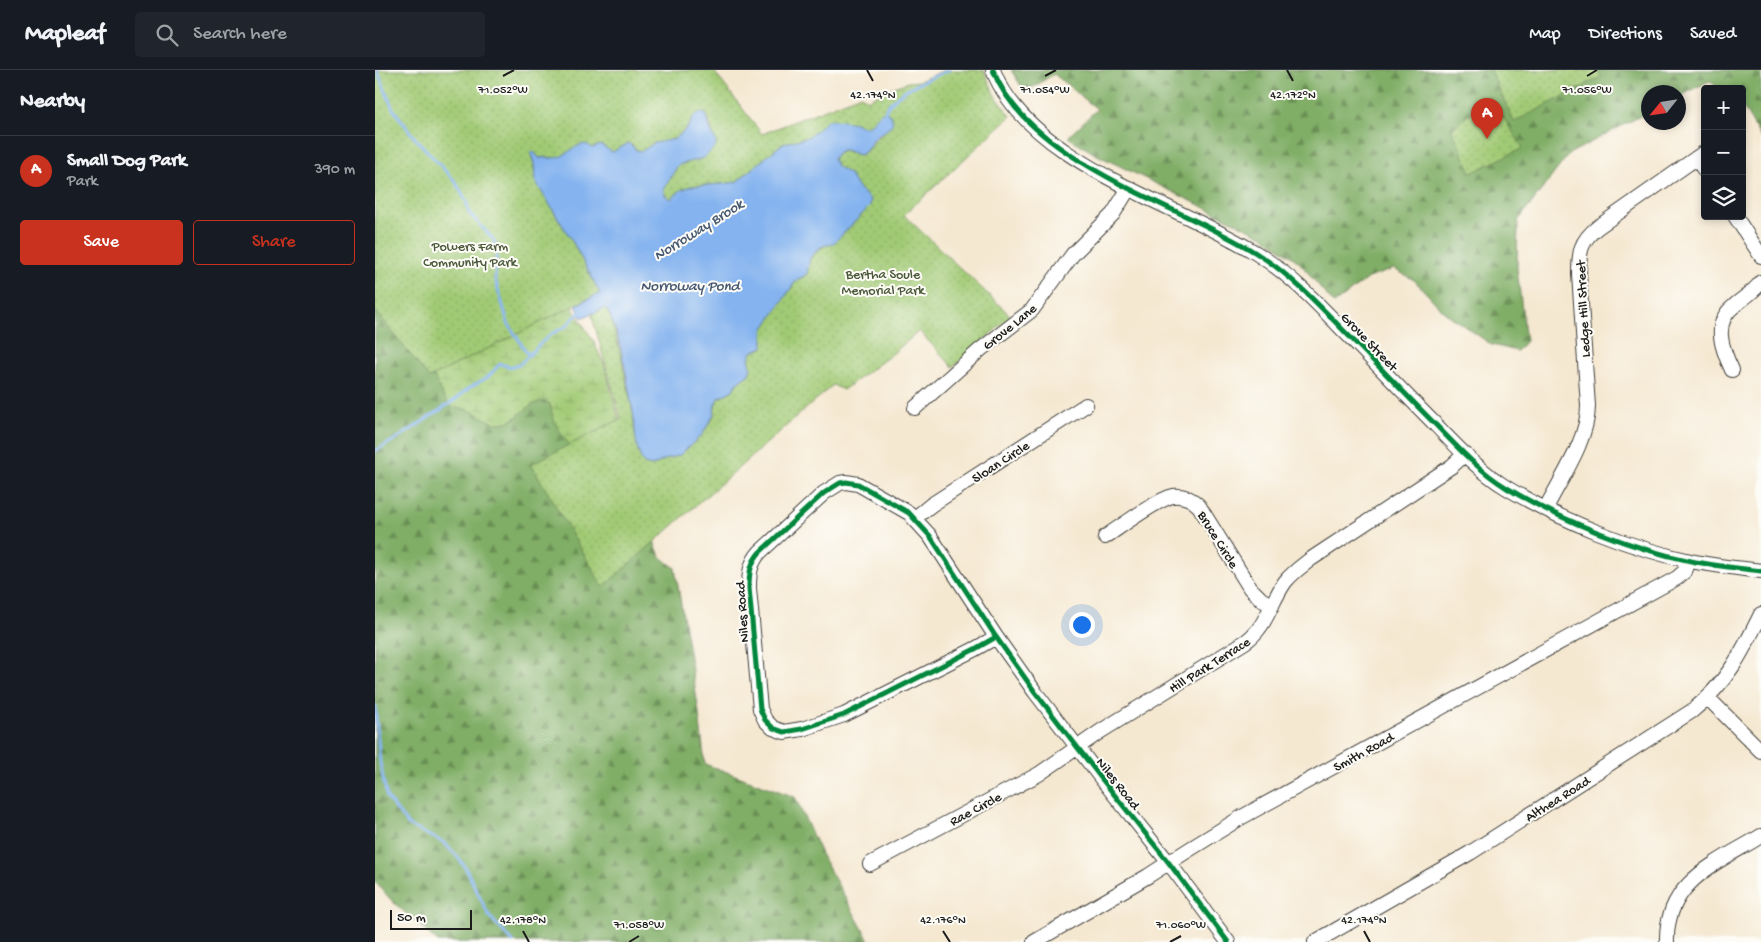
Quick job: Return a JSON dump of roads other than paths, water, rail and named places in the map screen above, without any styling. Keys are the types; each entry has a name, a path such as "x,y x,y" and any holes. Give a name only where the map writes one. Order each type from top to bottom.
{"street":[{"name":"Grove Street","path":"993,70 1010,101 1033,125 1066,151 1129,188 1246,247 1285,274 1318,304 1465,454 1483,471 1505,487 1546,508 1617,539 1689,561 1761,571"},
{"name":"Ledge Hill Street","path":"1546,508 1579,444 1587,421 1588,406 1579,274 1579,258 1583,243 1586,237 1598,227 1699,156 1701,161"},
{"name":"Grove Lane","path":"915,408 979,350 1032,310 1073,254 1113,214 1129,188"},
{"path":"1738,220 1761,256"},
{"path":"1733,370 1722,344 1721,331 1723,319 1729,310 1751,293 1761,282"},
{"name":"Sloan Circle","path":"915,518 931,505 1087,405"},
{"name":"Hill Park Terrace","path":"1077,748 1250,639 1263,625 1287,580 1299,568 1452,466 1465,454"},
{"name":"Niles Road","path":"996,637 968,653 836,718 784,732 773,728 765,720 760,709 749,581 750,570 756,557 824,493 840,483 852,482 863,486 903,508 915,518 930,536 1027,682 1169,863 1228,942"},
{"name":"Bruce Circle","path":"1105,537 1163,500 1174,496 1186,497 1199,506 1250,588 1261,600 1272,606"},
{"name":"Smith Road","path":"1034,942 1148,876 1242,818 1677,578 1685,571 1689,561"},
{"name":"Althea Road","path":"1315,942 1470,853 1692,712 1722,683 1735,665 1761,614"},
{"path":"1708,698 1761,751"},
{"name":"Rae Circle","path":"870,864 1039,774 1077,748"},
{"path":"1667,942 1668,922 1672,908 1684,888 1702,873 1761,836"}],"water":[{"name":"Norroway Pond","path":"882,112 891,115 893,122 888,129 877,136 860,155 842,150 833,159 837,166 850,175 857,187 871,200 870,206 833,244 818,249 810,258 807,274 796,281 764,328 763,347 752,352 749,358 751,368 749,374 737,383 733,390 717,400 714,414 702,435 680,455 652,466 644,464 638,452 626,372 616,331 606,308 581,318 576,305 600,293 571,239 535,181 534,164 530,151 539,158 555,158 584,144 592,148 601,145 612,152 629,143 636,150 642,151 654,143 675,139 687,128 695,115 706,114 716,146 704,158 678,165 663,190 665,195 671,199 681,190 691,186 736,182 782,144 808,137 827,120 867,126 872,124"}],"waterway":[{"path":"377,70 393,109 414,137 455,181 467,203 469,213 493,239 497,248 495,279 508,323 529,356"},
{"name":"Norroway Brook","path":"884,115 894,99 902,93 921,82 949,70"},
{"name":"Norroway Brook","path":"375,451 455,400 469,388 488,377 500,364 512,367 519,365 551,334 565,327 582,310"},
{"path":"375,705 380,763 387,798 409,826 443,842 457,856 465,867 489,916 513,942"}],"place":[{"name":"Small Dog Park","path":"1487,139"}],"park label":[{"name":"Powers Farm Community Park","path":"470,254"},
{"name":"Bertha Soule Memorial Park","path":"883,282"}]}
